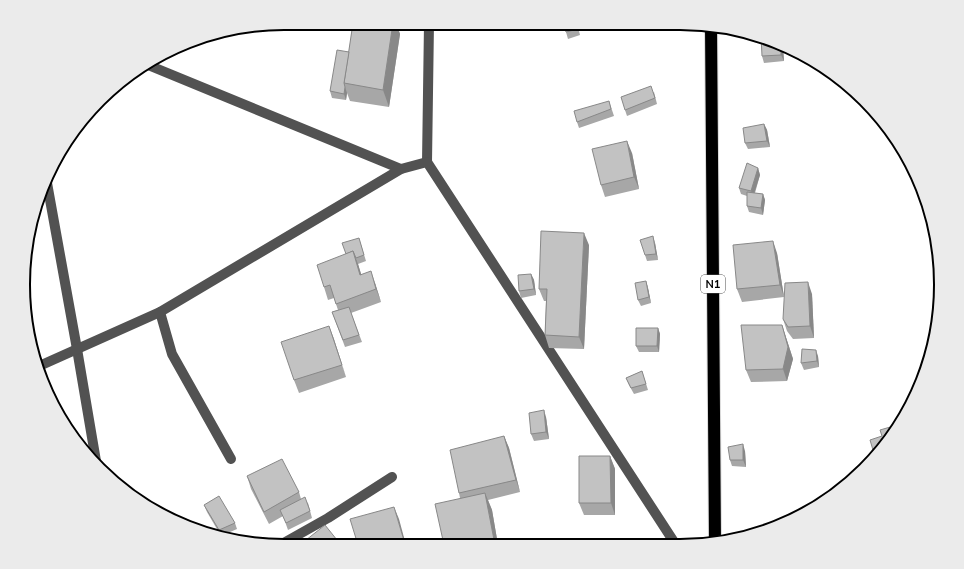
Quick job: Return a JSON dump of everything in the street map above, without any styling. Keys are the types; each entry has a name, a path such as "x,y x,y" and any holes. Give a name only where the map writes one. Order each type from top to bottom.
{"highway":[{"name":"N1","path":"711,32 715,537"}],"street":[{"path":"429,30 427,162 672,539"},
{"path":"153,67 401,169"},
{"path":"43,364 160,312 401,169 427,162"},
{"path":"48,190 95,454"},
{"path":"160,312 172,354 231,459"},
{"path":"290,539 392,477"}],"building":[{"path":"352,30 392,30 383,90 344,83"},
{"path":"761,44 781,51 781,55 762,56"},
{"path":"337,50 349,52 344,83 344,94 330,91"},
{"path":"651,86 655,98 625,110 621,97"},
{"path":"609,101 611,109 577,122 574,111"},
{"path":"764,124 767,141 745,143 743,128"},
{"path":"627,141 634,177 601,185 592,149"},
{"path":"747,163 758,168 751,191 739,188"},
{"path":"747,192 763,194 761,208 747,206"},
{"path":"541,231 584,233 579,337 545,335 547,289 539,289"},
{"path":"653,236 656,254 645,255 640,240"},
{"path":"359,238 364,255 356,258 353,251 346,254 342,243"},
{"path":"773,241 780,285 737,289 733,245"},
{"path":"353,251 360,275 371,271 376,289 336,304 330,285 324,287 317,265"},
{"path":"531,274 534,289 519,291 518,275"},
{"path":"646,281 649,297 638,300 635,283"},
{"path":"808,282 810,326 788,327 783,319 785,283"},
{"path":"349,307 359,335 343,340 332,312"},
{"path":"741,325 782,325 788,347 783,369 746,370"},
{"path":"329,326 342,365 294,380 281,342"},
{"path":"636,328 658,328 657,346 636,346"},
{"path":"802,349 816,350 817,361 801,363"},
{"path":"642,371 646,384 631,388 626,378"},
{"path":"544,410 546,432 531,434 529,413"},
{"path":"890,427 873,450 870,440 882,436 880,430"},
{"path":"504,436 516,480 459,493 450,450"},
{"path":"743,444 743,460 730,460 728,447"},
{"path":"579,456 610,456 611,503 579,503"},
{"path":"282,459 299,492 264,512 247,476"},
{"path":"485,493 494,539 443,539 435,504"},
{"path":"219,496 235,523 219,530 204,505"},
{"path":"305,497 310,511 286,523 280,510"},
{"path":"394,507 404,539 356,539 350,519"},
{"path":"325,525 336,539 307,539"}]}
